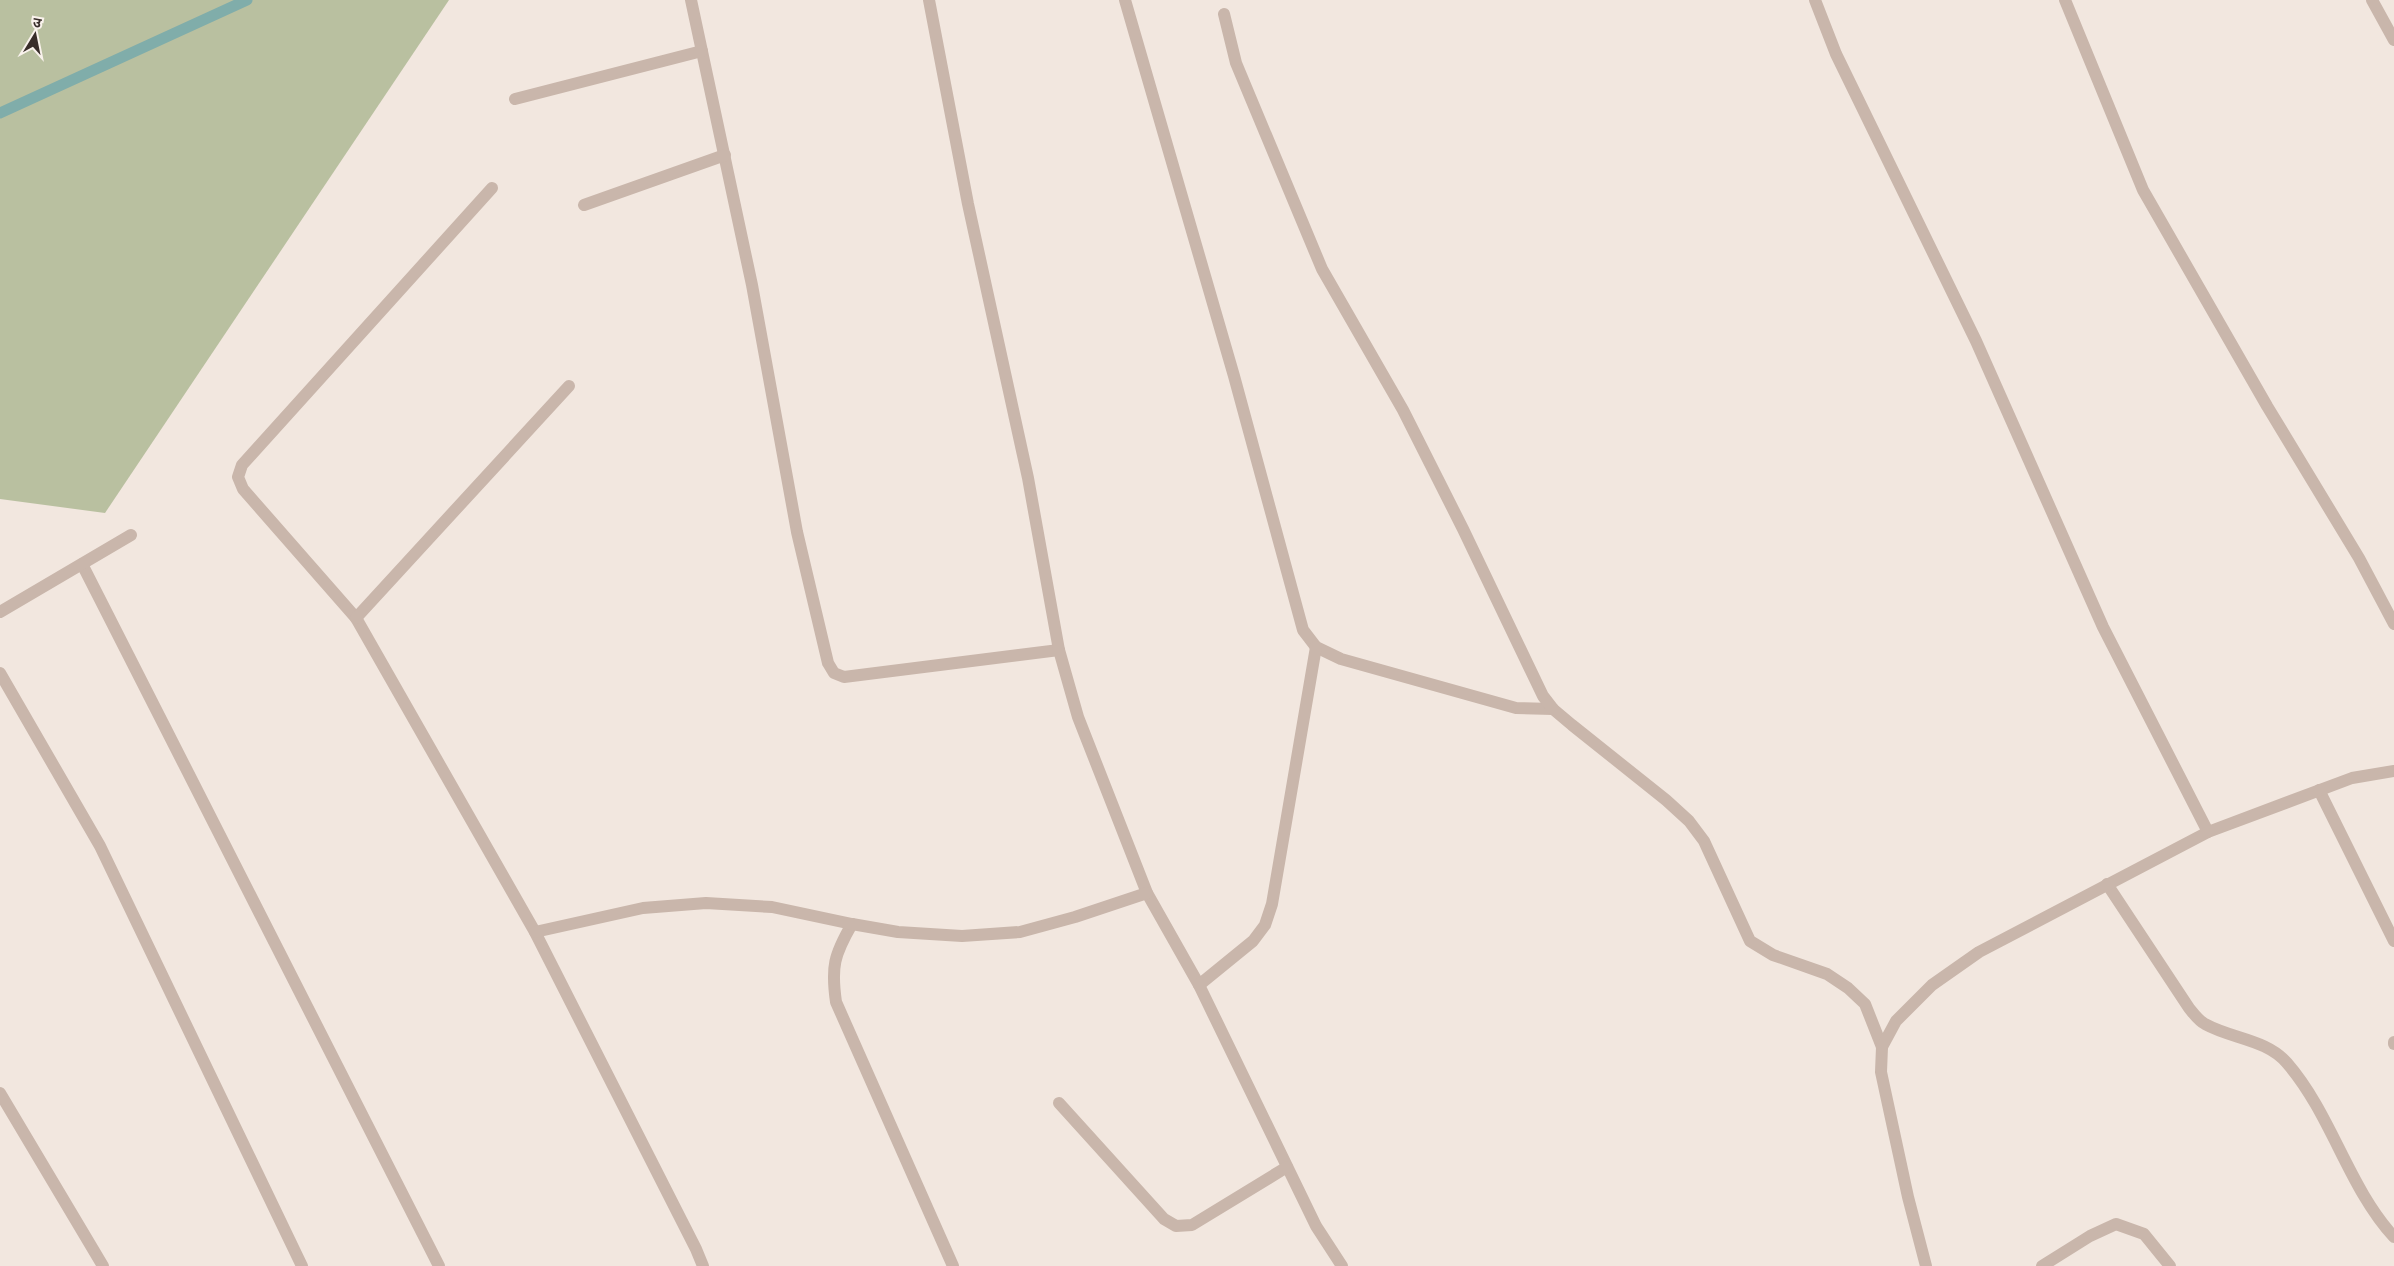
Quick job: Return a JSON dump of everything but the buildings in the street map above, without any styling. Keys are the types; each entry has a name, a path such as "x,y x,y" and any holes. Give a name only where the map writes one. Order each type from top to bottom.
{"street":[{"path":"691,0 752,286 798,532 828,663 834,673 844,677 1059,650"},
{"path":"929,0 968,204 1028,478 1059,650 1078,717 1147,892 1199,985 1316,1226 1342,1266"},
{"path":"1125,0 1234,376 1289,587 1303,630 1316,647 1341,659 1516,708 1553,708"},
{"path":"1815,0 1836,54 1976,340 2103,627 2208,832"},
{"path":"2066,0 2143,190 2267,406 2359,558 2394,624"},
{"path":"2372,0 2394,40"},
{"path":"1224,14 1236,63 1322,269 1403,410 1463,529 1543,696 1553,708 1689,821 1704,841 1750,940 1773,955 1827,974 1848,988 1865,1004 1882,1047 1881,1072 1908,1197 1926,1266"},
{"path":"515,99 702,51"},
{"path":"584,205 724,155"},
{"path":"492,188 242,465 238,477 243,488 356,618 535,932 703,1266"},
{"path":"356,618 569,386"},
{"path":"0,612 131,535"},
{"path":"82,564 439,1266"},
{"path":"1199,985 1253,941 1265,925 1272,904 1316,647"},
{"path":"0,674 100,846 302,1266"},
{"path":"1882,1047 1896,1021 1932,985 1979,952 2208,832 2352,778 2394,771"},
{"path":"2319,790 2394,941"},
{"path":"2107,884 2189,1008 2204,1024 2262,1045 2285,1061 2303,1084 2367,1202 2394,1237"},
{"path":"535,932 644,908 706,903 772,907 898,932 962,936 1020,932 1075,917 1147,892"},
{"path":"852,924 837,950 833,976 836,1002 953,1266"},
{"path":"0,1093 103,1266"},
{"path":"1059,1103 1164,1219 1176,1226 1192,1224 1287,1167"},
{"path":"2042,1266 2090,1236 2116,1224 2144,1234 2170,1266"}],"green space":[{"path":"0,0 449,0 105,513 0,499"}],"waterway":[{"path":"0,113 247,0"}]}
